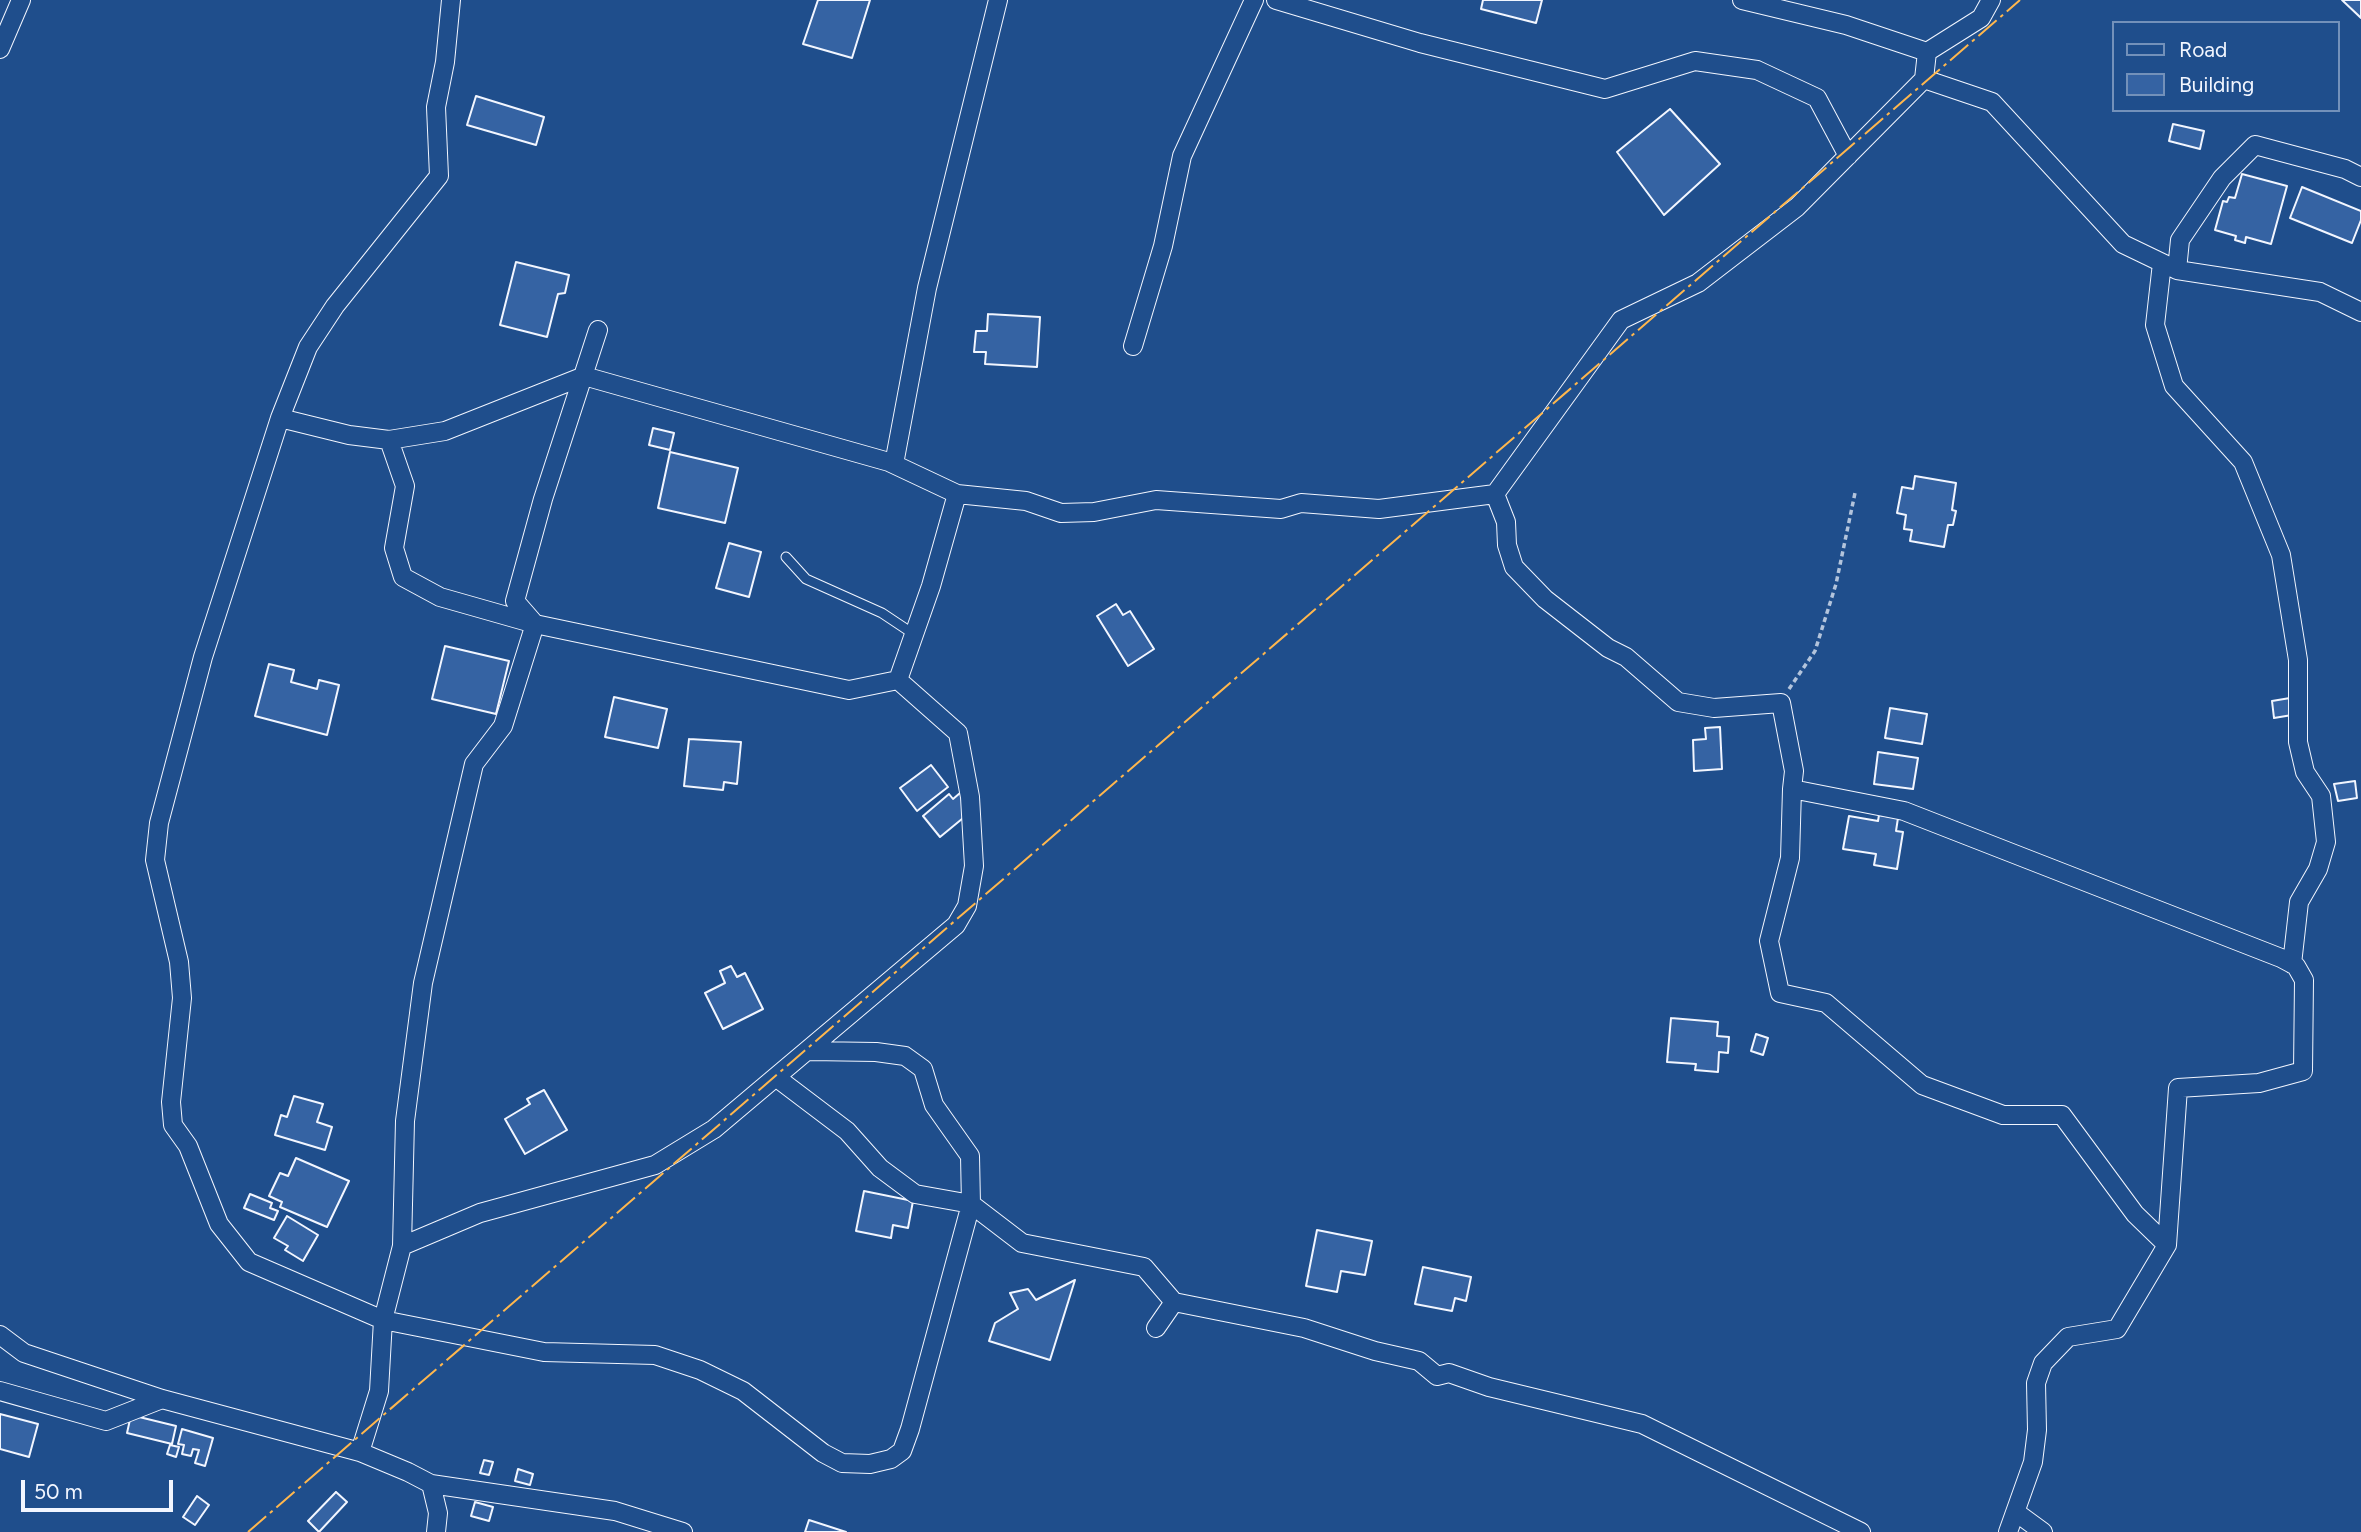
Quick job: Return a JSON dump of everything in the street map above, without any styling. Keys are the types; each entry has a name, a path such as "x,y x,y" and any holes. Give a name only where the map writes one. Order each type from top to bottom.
{"street":[{"path":"0,49 21,0"},
{"path":"451,0 445,62 436,107 439,176 308,347 280,418 203,657 159,823 155,860 179,962 182,999 171,1102 173,1125 188,1146 219,1224 249,1262 383,1320 544,1352 655,1355 700,1370 743,1391 823,1452 842,1463 870,1464 891,1459 902,1451 936,1342 971,1205 970,1156 934,1105 923,1069 905,1056 876,1052 810,1051"},
{"path":"894,464 928,288 998,0"},
{"path":"1133,346 1163,246 1182,156 1254,0"},
{"path":"1276,0 1420,43 1605,89 1695,61 1757,70 1817,98 1848,156"},
{"path":"1742,0 1846,25 1927,52"},
{"path":"1927,52 1981,18 1991,0"},
{"path":"280,418 349,435 389,440 445,430 583,376 894,464 957,495 1026,501 1061,513 1094,512 1156,500 1281,509 1301,503 1379,509 1495,494 1621,320 1698,283 1797,206 1924,79 1927,52"},
{"path":"1924,79 1992,102 2123,244 2170,267 2320,292 2361,312"},
{"path":"2292,964 2299,902 2318,869 2326,842 2321,796 2305,772 2298,741 2298,660 2281,555 2243,462 2174,386 2155,325 2180,240 2222,178 2255,145 2345,169 2361,177"},
{"path":"535,624 514,601 598,330"},
{"path":"389,440 405,486 394,548 403,577 440,597 535,624 849,690 898,680"},
{"path":"1495,494 1506,522 1507,545 1514,567 1527,582 1608,648 1626,657 1678,702 1714,708 1780,703 1794,771 1790,858 1769,941 1780,993 1826,1003 1922,1085 2003,1115 2062,1115 2135,1214 2167,1245"},
{"path":"898,680 915,635 957,495"},
{"path":"360,1451 379,1391 383,1320 402,1246 405,1121 423,983 474,764 503,726 535,624"},
{"path":"402,1246 480,1213 655,1165 714,1129 810,1051 956,925 971,891 974,866 970,797 958,733 898,680"},
{"path":"1792,789 1904,811 2292,964 2304,980 2303,1071 2259,1083 2178,1088 2167,1245 2117,1329 2068,1337 2043,1363 2036,1382 2037,1430 2033,1462 2008,1532"},
{"path":"777,1078 847,1131 880,1168 915,1194 971,1205 1022,1243 1144,1267 1174,1302 1304,1328 1375,1351 1419,1361 1437,1376 1450,1373 1489,1387 1642,1424 1861,1532"},
{"path":"1157,1328 1174,1302"},
{"path":"0,1335 24,1353 162,1399 360,1451 431,1484 615,1511 683,1532"},
{"path":"0,1391 106,1421 162,1399"},
{"path":"431,1484 438,1513 436,1532"},
{"path":"2017,1513 2043,1532"}],"lane":[{"path":"786,557 806,579 882,613 915,635"}],"path":[{"path":"1780,703 1815,651 1836,584 1855,493"}],"building":[{"path":"818,0 870,0 852,58 803,44"},
{"path":"1483,0 1542,0 1536,23 1481,9"},
{"path":"2342,0 2361,0 2361,18"},
{"path":"476,96 544,117 536,145 467,125"},
{"path":"1670,109 1720,164 1664,215 1617,152"},
{"path":"2173,124 2204,131 2200,149 2169,141"},
{"path":"2242,174 2287,186 2271,244 2246,237 2245,243 2235,240 2236,236 2215,230 2223,201 2227,202 2229,197 2235,198"},
{"path":"2302,187 2361,211 2361,220 2352,243 2290,218"},
{"path":"516,262 569,275 565,293 558,294 547,337 500,325"},
{"path":"988,314 1040,317 1037,367 985,364 986,352 974,352 976,331 987,331"},
{"path":"653,428 674,433 670,450 649,445"},
{"path":"670,452 738,468 725,523 658,508"},
{"path":"1915,476 1956,483 1952,510 1956,511 1953,525 1948,525 1944,547 1910,541 1912,530 1904,529 1906,515 1897,513 1902,487 1913,489"},
{"path":"729,543 761,552 749,597 716,588"},
{"path":"1116,604 1123,615 1130,611 1154,649 1128,666 1097,616"},
{"path":"445,646 509,661 496,714 432,699"},
{"path":"269,664 294,670 291,682 317,689 319,680 339,685 327,735 255,716"},
{"path":"614,697 667,709 658,748 605,737"},
{"path":"2290,698 2292,715 2274,718 2272,701"},
{"path":"1890,708 1927,714 1922,744 1885,738"},
{"path":"1720,727 1722,769 1694,771 1693,740 1706,739 1705,728"},
{"path":"689,739 741,742 737,784 724,782 723,790 684,786"},
{"path":"1878,752 1918,758 1913,789 1874,784"},
{"path":"931,765 948,787 917,811 900,788"},
{"path":"2355,781 2357,798 2338,801 2334,784"},
{"path":"960,793 968,802 968,814 940,837 923,816 949,794 953,799"},
{"path":"1879,815 1898,818 1896,831 1903,832 1897,869 1874,865 1876,854 1843,849 1849,816 1878,821"},
{"path":"731,966 737,977 745,973 763,1009 723,1029 705,993 725,983 720,971"},
{"path":"1671,1018 1718,1022 1717,1036 1729,1037 1728,1053 1719,1052 1718,1072 1695,1070 1696,1064 1667,1062"},
{"path":"1756,1034 1768,1038 1763,1055 1751,1051"},
{"path":"544,1090 567,1130 525,1154 505,1119 530,1104 527,1099"},
{"path":"294,1096 323,1104 317,1122 332,1127 325,1150 275,1135 281,1115 287,1117"},
{"path":"296,1158 349,1181 327,1227 280,1207 282,1202 269,1196 280,1173 288,1176"},
{"path":"864,1191 913,1201 908,1228 893,1225 891,1238 856,1231"},
{"path":"250,1194 272,1203 270,1208 278,1211 274,1220 244,1208"},
{"path":"287,1216 318,1235 303,1261 285,1250 288,1246 274,1238"},
{"path":"1317,1230 1372,1241 1365,1275 1341,1271 1337,1292 1306,1286"},
{"path":"1423,1267 1471,1277 1466,1301 1455,1298 1452,1311 1415,1304"},
{"path":"1075,1280 1050,1360 989,1341 995,1323 1018,1309 1010,1293 1028,1289 1036,1300"},
{"path":"0,1414 38,1424 29,1457 0,1449"},
{"path":"131,1415 176,1426 172,1444 127,1433"},
{"path":"182,1429 213,1438 205,1466 195,1463 199,1450 193,1449 191,1456 182,1454 184,1445 178,1444"},
{"path":"170,1445 179,1447 176,1457 167,1454"},
{"path":"484,1460 493,1462 489,1475 480,1473"},
{"path":"518,1469 533,1474 530,1485 515,1481"},
{"path":"336,1492 347,1502 319,1532 308,1521"},
{"path":"197,1496 209,1505 195,1525 183,1517"},
{"path":"475,1502 493,1507 489,1521 471,1516"},
{"path":"809,1520 846,1532 805,1532"}],"power":[{"path":"248,1532 2020,0"}]}
